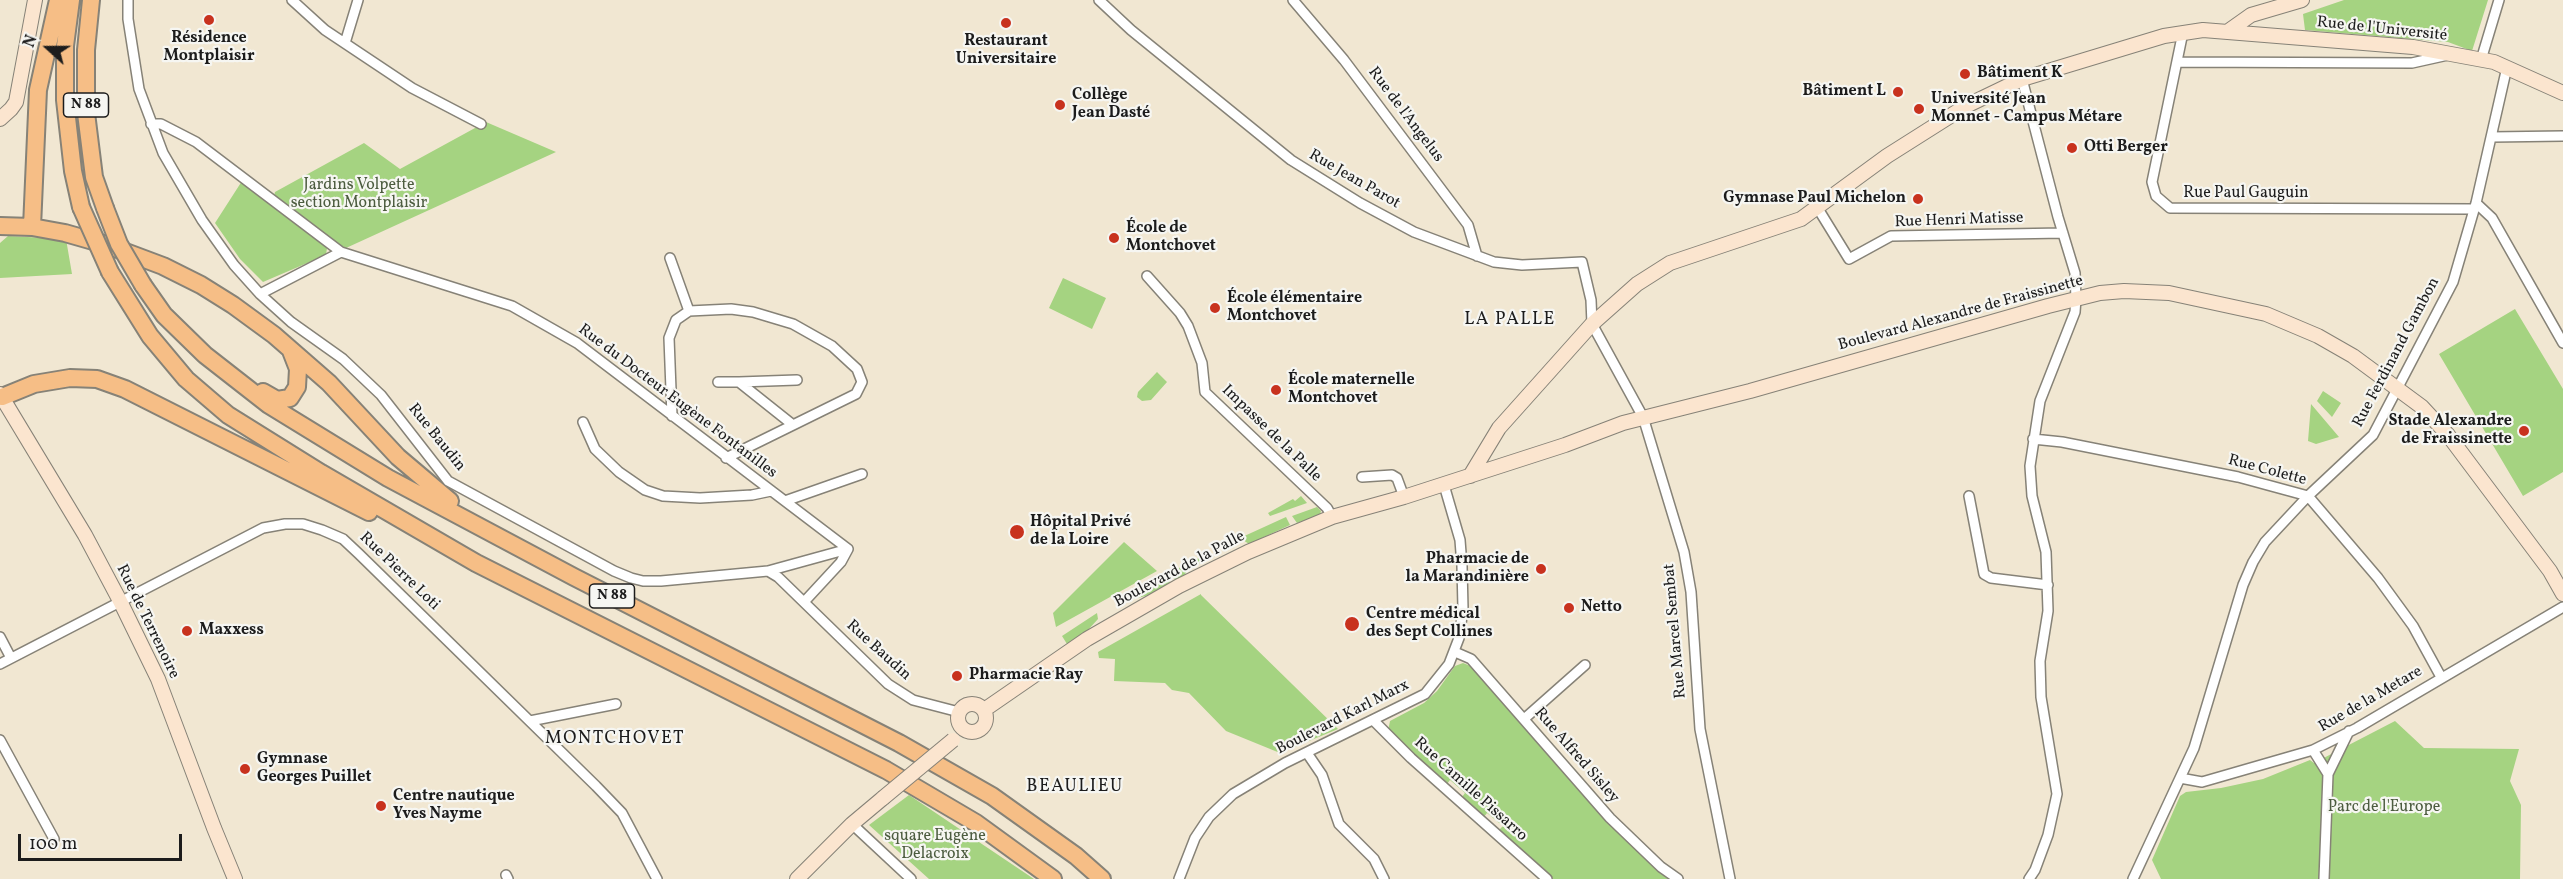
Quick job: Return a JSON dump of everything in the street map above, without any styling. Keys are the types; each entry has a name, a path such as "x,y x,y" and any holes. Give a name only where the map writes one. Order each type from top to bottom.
{"highway":[{"path":"32,227 38,90 58,0"},
{"name":"N 88","path":"71,0 65,46 65,100 73,171 81,207 110,272 150,336 186,379 228,415 321,473 476,563 886,770 976,823 1053,879"},
{"name":"N 88","path":"91,0 86,50 86,113 94,177 119,244 143,285 164,315 205,355 269,405 388,478 574,577 899,743 972,784 1076,856 1102,879"},
{"path":"0,226 32,227 107,244 163,266 233,304 329,383 398,457 437,492 497,534"},
{"path":"205,355 277,400 290,398 297,387 298,369 291,351"},
{"path":"1,396 34,384 70,378 97,379 125,389 344,500 476,563"}],"street":[{"path":"0,119 11,110 16,102 35,0"},
{"name":"Rue Baudin","path":"128,0 128,19 139,89 163,153 202,220 229,258 260,294 291,322 360,373 381,395 448,481 631,578 661,581 768,571 778,577 888,684 913,700 959,712"},
{"path":"292,0 325,30 412,88 481,124"},
{"path":"345,44 358,0"},
{"name":"Rue Jean Parot","path":"1099,0 1138,36 1291,160 1328,184 1414,232 1494,262 1522,266 1582,262 1591,300 1592,324"},
{"name":"Rue de l'Angelus","path":"1293,0 1344,60 1468,225 1477,256"},
{"path":"2227,32 2250,15 2302,0"},
{"path":"2481,60 2499,0"},
{"path":"2248,33 2269,11"},
{"name":"Rue de l'Université","path":"1470,476 1499,428 1592,324 1637,284 1670,263 1801,219 1887,156 1966,106 2022,79 2183,32 2203,30 2414,47 2507,67 2563,93"},
{"name":"Rue Paul Gauguin","path":"2183,32 2152,182 2156,196 2170,208 2475,206"},
{"path":"2178,62 2412,63 2451,54"},
{"name":"Rue Ferdinand Gambon","path":"2133,879 2194,748 2243,585 2253,562 2265,542 2308,496 2373,435 2453,282 2475,206 2507,67"},
{"path":"2022,79 2075,273 2076,299 2075,312 2040,401 2030,466 2032,496 2046,552 2048,611 2040,661 2041,697 2057,794 2048,836 2035,870 2029,879"},
{"name":"Rue du Docteur Eugène Fontanilles","path":"151,124 161,124 196,142 341,252 512,306 585,348 848,549"},
{"path":"2492,137 2563,136"},
{"path":"2475,206 2492,218 2563,343"},
{"name":"Rue Henri Matisse","path":"1816,207 1849,259 1891,236 2063,233"},
{"path":"260,294 341,252"},
{"path":"670,258 689,311"},
{"name":"Impasse de la Palle","path":"1147,276 1180,313 1188,326 1202,363 1205,392 1327,508 1332,517"},
{"name":"Boulevard Alexandre de Fraissinette","path":"1444,485 1643,417 1750,391 1922,340 2076,299 2100,293 2124,291 2169,293 2258,312 2331,343 2422,407 2448,435 2550,571 2563,594"},
{"path":"672,416 669,338 676,320 689,311 731,309 753,312 794,324 832,346 857,369 862,381 856,394 726,458"},
{"name":"Rue Marcel Sembat","path":"1592,324 1643,417 1684,552 1691,592 1700,729 1730,879"},
{"path":"718,381 797,381"},
{"path":"739,382 793,424"},
{"name":"Rue de Terrenoire","path":"1,396 85,535 158,679 235,879"},
{"path":"583,422 595,449 619,472 654,493 681,498 700,498 752,495 771,491"},
{"name":"Rue Colette","path":"2033,439 2062,442 2238,477 2308,496 2378,578 2413,626 2440,677"},
{"path":"786,501 862,474"},
{"path":"1362,477 1392,475 1401,483 1404,497"},
{"name":"Boulevard de la Palle","path":"797,879 852,824 964,730 976,732 984,726 986,720 984,710 1087,639 1179,586 1248,552 1332,517 1444,485"},
{"name":"Boulevard Karl Marx","path":"1179,879 1195,838 1209,817 1233,794 1307,753 1425,694 1444,671 1455,652 1463,609 1460,540 1444,485"},
{"path":"1969,496 1984,574 1991,578 2048,585"},
{"name":"Rue Pierre Loti","path":"0,664 263,528 303,524 322,530 343,539 622,813 657,879"},
{"path":"768,571 848,549"},
{"path":"804,602 841,562 848,549"},
{"name":"Rue de la Metare","path":"2180,778 2202,782 2313,750 2563,607"},
{"path":"0,638 11,658"},
{"name":"Rue Alfred Sisley","path":"1455,652 1471,659 1610,819 1661,867 1678,879"},
{"path":"1524,719 1585,665"},
{"path":"530,721 616,704"},
{"path":"964,730 958,719 959,712 969,704 979,706 984,710"},
{"name":"Rue Camille Pissarro","path":"1374,721 1411,758 1547,879"},
{"path":"2324,879 2328,774 2349,731"},
{"path":"0,740 54,838"},
{"path":"2313,750 2328,774"},
{"path":"1307,753 1322,775 1339,824 1374,859 1384,879"},
{"path":"852,824 910,879"}],"green space":[{"path":"2344,0 2488,0 2472,51 2448,42 2305,30 2303,14"},
{"name":"Jardins Volpette section Montplaisir","path":"486,122 556,152 346,248 328,239 274,196 275,192 364,143 400,169"},
{"name":"Jardins Volpette section Montplaisir","path":"242,181 322,242 327,248 326,255 263,282 240,259 215,223"},
{"path":"8,236 66,239 72,274 0,278 0,243"},
{"path":"1063,278 1106,298 1092,329 1049,308"},
{"name":"Stade Alexandre de Fraissinette","path":"2515,309 2563,389 2563,472 2523,496 2439,354"},
{"path":"1157,372 1167,382 1151,400 1142,401 1137,397 1138,392"},
{"path":"2323,391 2341,403 2332,417 2317,401"},
{"path":"2311,404 2339,437 2316,444 2308,441"},
{"path":"1301,496 1307,503 1270,516 1268,513 1293,499 1295,501"},
{"path":"1317,507 1321,511 1320,515 1297,523 1292,516"},
{"path":"1286,517 1290,525 1249,544 1240,538"},
{"path":"1124,542 1157,571 1056,627 1053,613"},
{"path":"1205,555 1206,560 1188,569 1184,576 1176,580 1169,573"},
{"path":"1163,576 1171,583 1149,595 1134,599 1132,596 1127,596"},
{"path":"1201,594 1338,729 1280,753 1226,731 1189,693 1172,690 1165,683 1114,681 1115,659 1099,658 1098,652"},
{"path":"1097,613 1098,619 1087,631 1067,644 1062,636"},
{"path":"1463,663 1473,667 1607,821 1670,879 1553,879 1499,830 1503,826 1487,813 1484,817 1462,797 1465,793 1450,780 1447,784 1388,731 1390,721 1424,703 1437,691 1455,666"},
{"name":"Parc de l'Europe","path":"2395,721 2424,748 2519,749 2510,781 2521,805 2520,879 2161,879 2152,860 2180,796 2186,792 2221,788 2263,779 2310,760 2314,763"},
{"name":"square Eugène Delacroix","path":"909,795 1034,879 929,879 869,825"}],"place":[{"name":"Résidence Montplaisir","path":"209,20"},
{"name":"Restaurant Universitaire","path":"1006,23"},
{"name":"Bâtiment K","path":"1965,74"},
{"name":"Bâtiment L","path":"1898,92"},
{"name":"Collège Jean Dasté","path":"1060,105"},
{"name":"Université Jean Monnet - Campus Métare","path":"1919,109"},
{"name":"Otti Berger","path":"2072,148"},
{"name":"Gymnase Paul Michelon","path":"1918,199"},
{"name":"École de Montchovet","path":"1114,238"},
{"name":"École élémentaire Montchovet","path":"1215,308"},
{"name":"École maternelle Montchovet","path":"1276,390"},
{"name":"Stade Alexandre de Fraissinette","path":"2524,431"},
{"name":"Hôpital Privé de la Loire","path":"1017,532"},
{"name":"Pharmacie de la Marandinière","path":"1541,569"},
{"name":"Netto","path":"1569,608"},
{"name":"Centre médical des Sept Collines","path":"1352,624"},
{"name":"Maxxess","path":"187,631"},
{"name":"Pharmacie Ray","path":"957,676"},
{"name":"Gymnase Georges Puillet","path":"245,769"},
{"name":"Centre nautique Yves Nayme","path":"381,806"}],"district":[{"name":"LA PALLE","path":"1510,321"},
{"name":"MONTCHOVET","path":"615,740"},
{"name":"BEAULIEU","path":"1075,788"}]}
